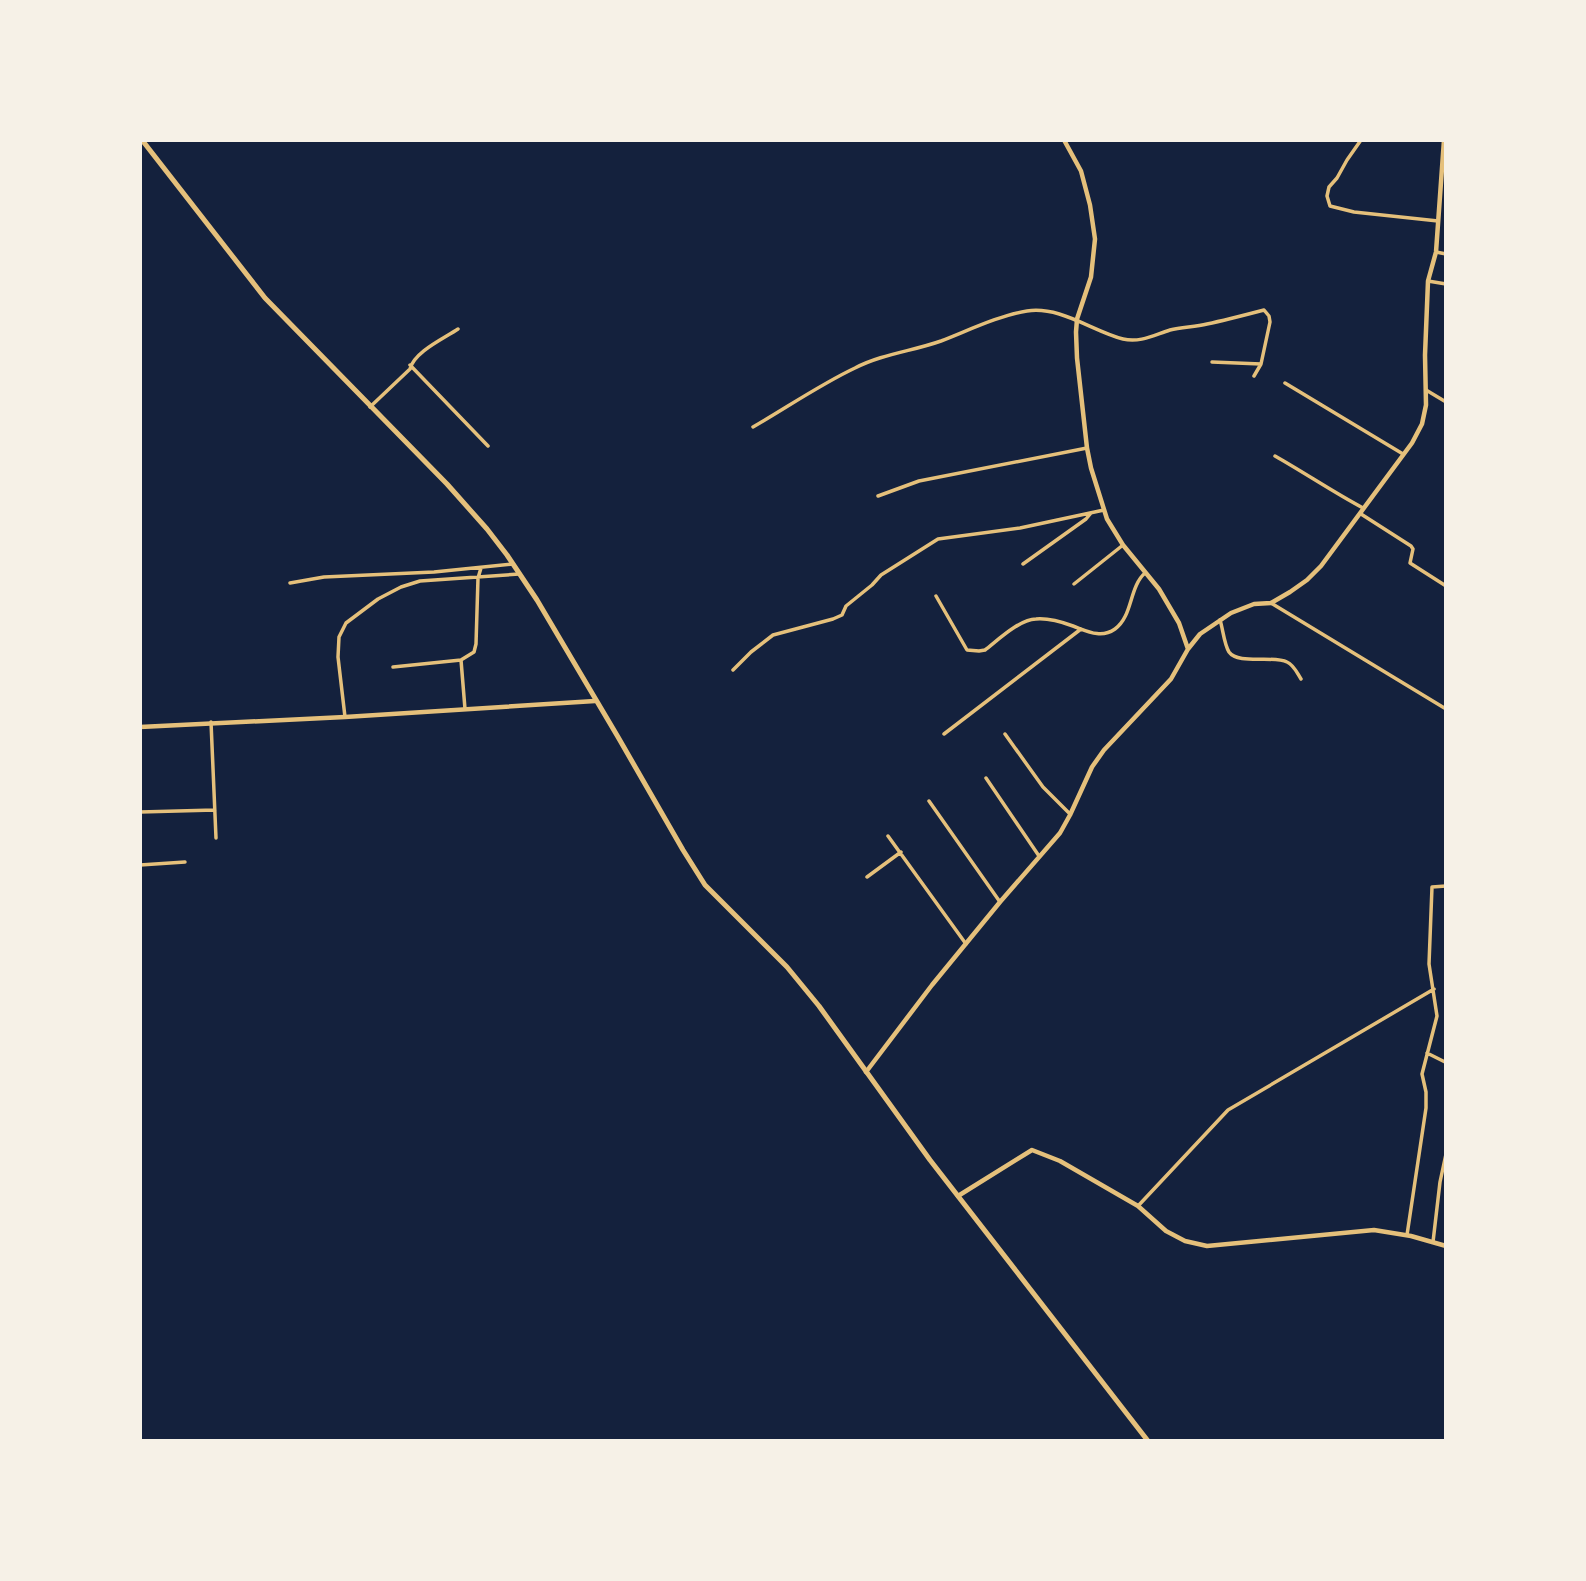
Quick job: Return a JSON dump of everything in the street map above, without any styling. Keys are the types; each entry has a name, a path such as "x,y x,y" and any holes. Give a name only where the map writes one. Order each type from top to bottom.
{"main road":[{"path":"142,140 265,298 447,484 487,529 513,564 705,885 787,967 819,1006 930,1160 1148,1441"}],"street":[{"path":"1064,140 1081,171 1095,239 1091,277 1077,319 1077,358 1091,468 1107,519 1159,589 1179,623 1188,649"},
{"path":"1361,140 1329,187 1327,196 1330,206 1354,212 1438,221"},
{"path":"866,1072 1000,902 1060,833 1091,767 1171,679 1200,634 1220,620 1254,604 1271,603 1298,586 1321,566 1404,454 1422,424 1426,405 1428,281 1436,252 1444,140"},
{"path":"1436,252 1446,254"},
{"path":"1428,281 1446,284"},
{"path":"753,427 854,368 883,356 937,342 1028,311 1046,311 1077,319 1090,327 1135,340 1264,310 1270,321 1261,364 1255,376"},
{"path":"370,407 410,369 415,357 458,329"},
{"path":"1212,362 1261,364"},
{"path":"410,365 488,446"},
{"path":"1285,383 1404,454"},
{"path":"1426,390 1446,402"},
{"path":"878,496 919,481 1087,448"},
{"path":"1275,456 1411,546 1413,550 1410,563 1446,586"},
{"path":"733,670 773,635 842,615 846,606 881,575 938,539 1020,528 1104,510"},
{"path":"1023,564 1086,519 1092,511"},
{"path":"1074,584 1123,544"},
{"path":"290,583 324,577 434,572 513,564"},
{"path":"393,667 461,660 474,652 478,578 482,567"},
{"path":"936,596 967,650 979,651 985,650 1019,625 1033,619 1071,625 1094,634 1105,634 1114,630 1127,613 1138,579 1146,572"},
{"path":"345,718 338,657 339,637 346,623 378,599 420,581 519,574"},
{"path":"1271,603 1446,709"},
{"path":"1220,620 1228,651 1233,656 1286,662 1301,679"},
{"path":"944,734 1081,629"},
{"path":"461,660 465,709"},
{"path":"140,727 345,718 595,701"},
{"path":"211,722 216,838"},
{"path":"1005,734 1043,787 1070,815"},
{"path":"986,778 1039,856"},
{"path":"929,801 1000,902"},
{"path":"140,812 215,810"},
{"path":"888,836 966,944"},
{"path":"867,877 901,852"},
{"path":"140,865 185,862"},
{"path":"1407,1236 1426,1108 1422,1074 1437,1016 1429,964 1432,887 1446,886"},
{"path":"1138,1206 1228,1110 1434,989"},
{"path":"1427,1053 1445,1062 1446,1060"},
{"path":"958,1196 1032,1150 1060,1161 1138,1206 1166,1231 1185,1241 1207,1246 1374,1230 1446,1246"},
{"path":"1433,1242 1446,1154"}]}
